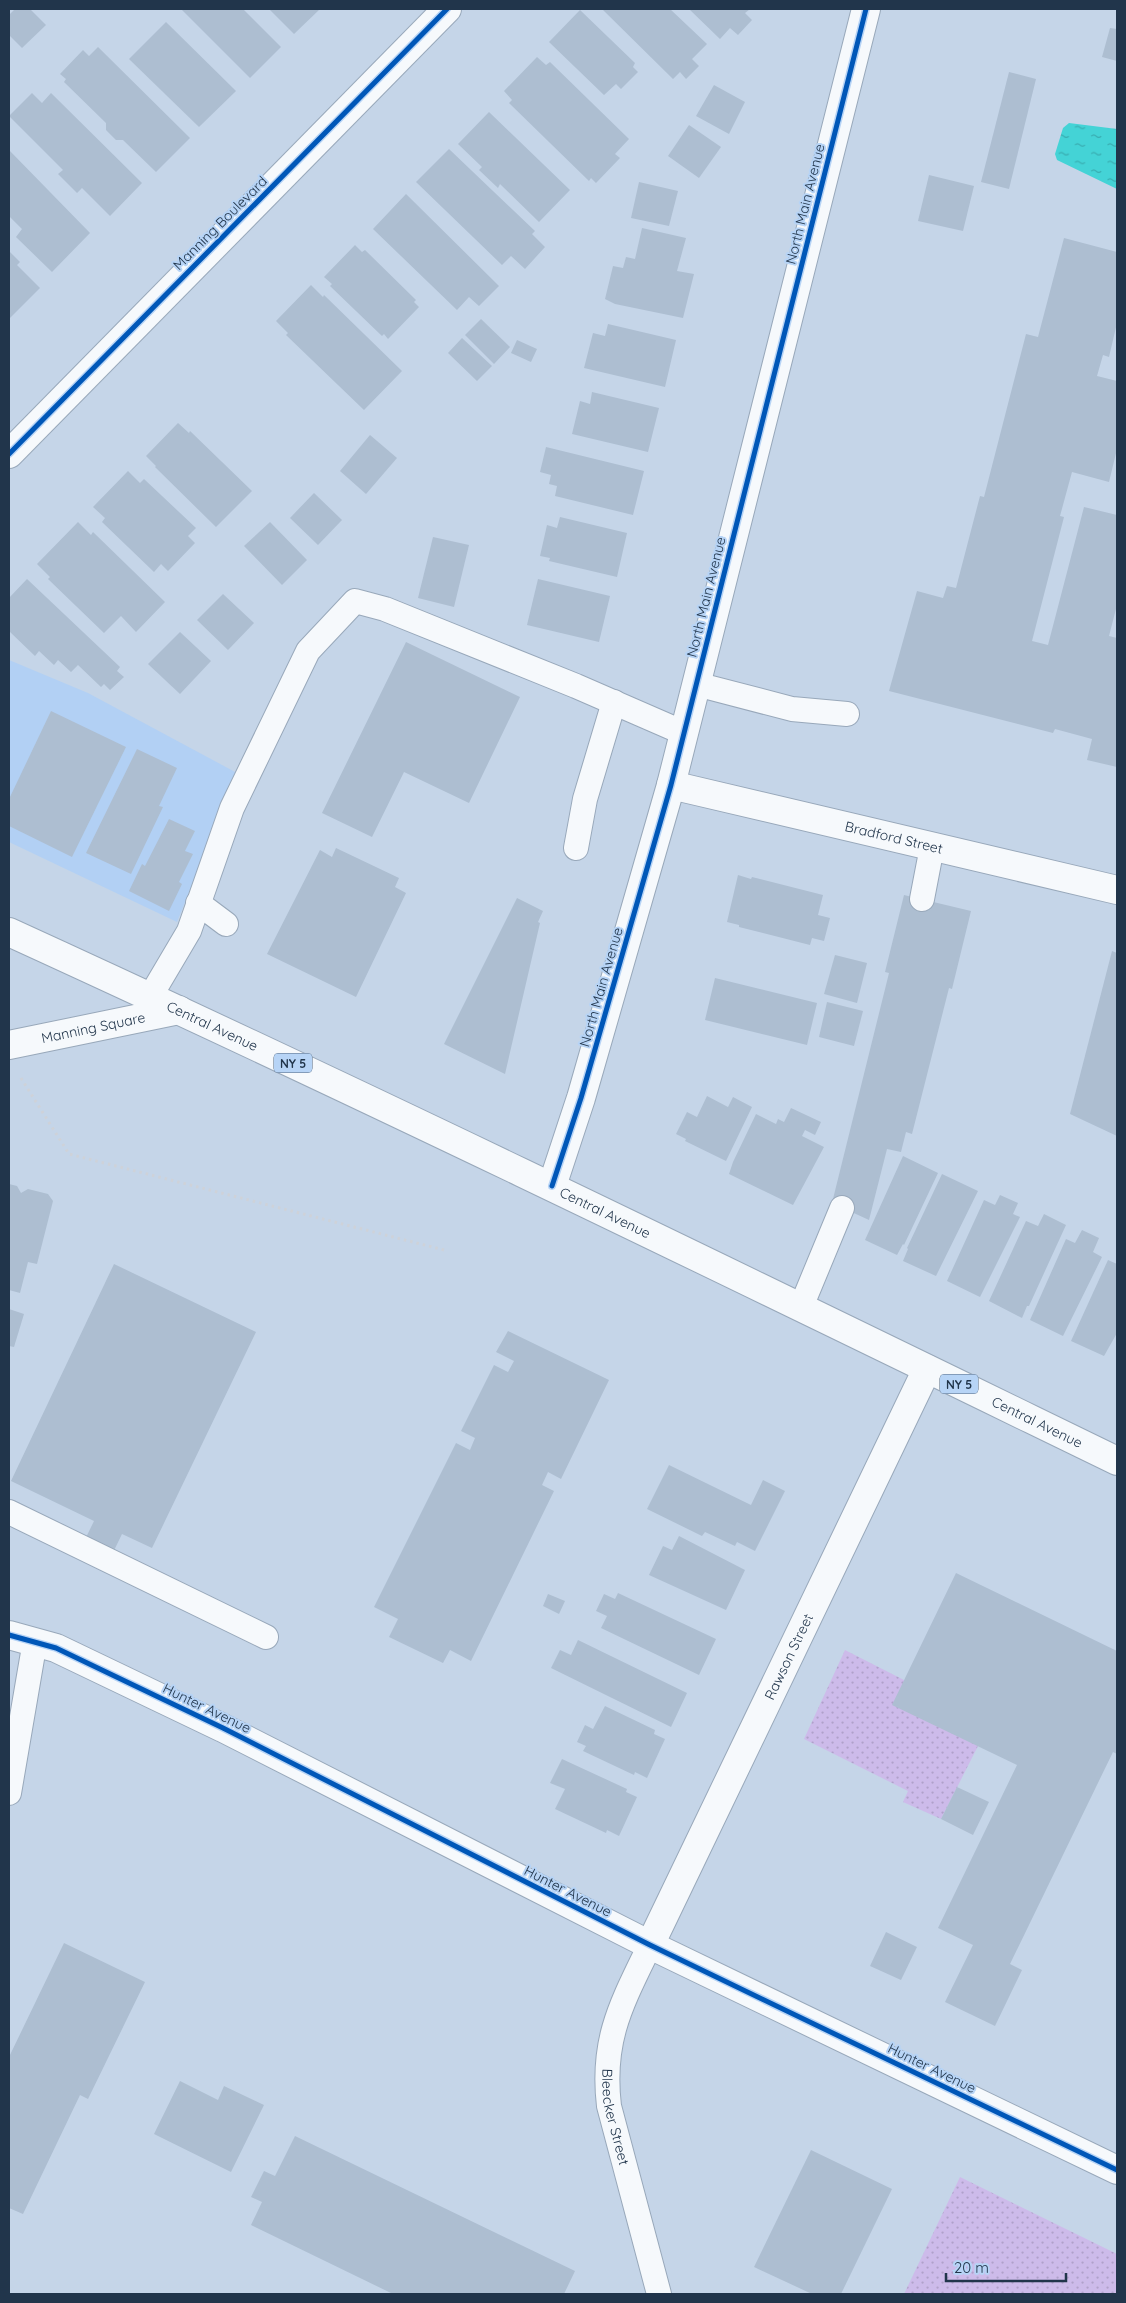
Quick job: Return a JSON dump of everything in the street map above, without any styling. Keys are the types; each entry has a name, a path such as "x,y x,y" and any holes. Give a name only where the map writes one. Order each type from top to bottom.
{"street":[{"name":"Manning Boulevard","path":"9,454 447,9"},
{"name":"North Main Avenue","path":"552,1186 580,1098 671,786 866,9"},
{"name":"Bradford Street","path":"671,786 1117,890"},
{"name":"Central Avenue","path":"9,932 552,1186 1117,1461"},
{"name":"Manning Square","path":"9,1045 33,1042 179,1010"},
{"name":"Rawson Street","path":"650,1944 927,1368"},
{"name":"Hunter Avenue","path":"9,1635 56,1648 223,1728 650,1944 1117,2170"}],"lane":[{"path":"150,997 189,931 232,808 308,651 355,602 385,609 614,702 684,733"},
{"path":"696,684 792,709 847,714"},
{"path":"576,848 585,799 614,702"},
{"path":"922,899 932,847"},
{"path":"198,903 226,924"},
{"path":"801,1307 842,1208"},
{"path":"9,1512 266,1637"},
{"path":"9,1793 35,1641"},
{"name":"Bleecker Street","path":"650,1944 618,2012 606,2071 609,2106 659,2294"}],"path":[{"path":"19,1074 68,1154 444,1250"}],"shaded area":[{"path":"9,660 88,693 237,773 177,922 9,842"},
{"path":"845,1650 904,1680 978,1746 941,1819 903,1802 908,1791 804,1739"},
{"path":"960,2177 1117,2254 1117,2294 904,2294"}],"water":[{"path":"1069,123 1117,129 1117,189 1057,160 1055,154 1063,128"}],"building":[{"path":"15,9 30,9 46,25 22,48 9,35 9,15"},
{"path":"181,9 243,9 281,47 250,78"},
{"path":"269,9 320,9 294,34"},
{"path":"602,9 670,9 707,44 692,59 699,66 686,79 680,72 673,79"},
{"path":"689,9 750,9 745,13 752,20 738,35 730,28 720,39"},
{"path":"580,10 635,63 633,67 638,72 621,89 616,84 604,95 549,42"},
{"path":"166,22 236,91 199,127 129,59"},
{"path":"1110,28 1117,29 1117,61 1102,57"},
{"path":"98,47 190,138 156,172 123,140 116,140 106,130 106,123 64,82 66,79 60,74 83,50 89,56"},
{"path":"537,57 546,65 550,62 629,139 615,154 620,158 596,183 591,178 589,181 509,103 512,100 504,91"},
{"path":"1009,72 1036,79 1009,189 981,182"},
{"path":"714,85 745,102 729,134 696,116"},
{"path":"32,93 42,103 51,93 142,183 110,216 82,188 77,193 58,174 63,170 9,116"},
{"path":"489,112 570,190 539,222 500,184 498,188 479,170 482,167 458,144"},
{"path":"689,125 721,147 699,178 668,156"},
{"path":"449,149 535,231 532,234 545,247 525,269 511,256 502,265 416,182"},
{"path":"9,150 90,233 52,272 16,237 22,229 9,216"},
{"path":"929,175 974,186 963,231 918,221"},
{"path":"639,182 678,191 669,226 631,218"},
{"path":"406,194 499,286 479,306 469,297 457,310 373,229"},
{"path":"642,228 686,238 677,271 694,274 683,318 615,304 605,299 613,266 623,268 626,257 635,259"},
{"path":"1064,238 1117,252 1117,323 1109,357 1103,355 1097,376 1117,381 1117,449 1109,482 1072,472 1060,516 1064,517 1032,641 1048,645 1084,507 1117,515 1117,605 1109,636 1117,638 1117,767 1087,760 1092,739 1055,729 1053,733 889,691 917,591 943,598 947,586 956,588 980,496 984,497 1026,334 1038,337"},
{"path":"355,245 362,252 365,250 416,300 414,302 419,307 388,339 384,334 382,336 330,286 332,284 324,277"},
{"path":"9,251 20,262 17,265 40,288 9,319"},
{"path":"311,285 323,297 324,295 402,371 364,410 286,335 288,333 276,321"},
{"path":"481,319 510,347 494,364 465,335"},
{"path":"608,324 676,340 665,387 584,368 593,333 605,336"},
{"path":"462,338 492,366 477,381 448,353"},
{"path":"517,340 537,349 531,362 511,353"},
{"path":"592,392 659,408 648,452 572,434 580,401 590,404"},
{"path":"178,423 189,433 190,431 252,491 216,527 146,456"},
{"path":"370,435 397,458 366,494 340,471"},
{"path":"546,447 644,471 633,515 555,496 557,486 549,484 551,475 540,472"},
{"path":"128,471 140,483 144,479 196,528 188,536 195,543 168,571 161,564 154,572 102,522 105,518 93,507"},
{"path":"314,493 342,520 318,545 290,518"},
{"path":"560,517 627,533 617,577 549,561 550,558 540,556 547,525 557,528"},
{"path":"78,522 91,535 93,532 165,602 136,632 121,616 104,633 48,579 50,577 37,564"},
{"path":"270,522 307,560 282,585 244,546"},
{"path":"433,537 469,545 454,607 418,598"},
{"path":"27,579 120,667 117,671 124,677 110,690 104,684 101,687 78,665 71,672 58,660 54,665 39,651 35,656 9,631 9,598"},
{"path":"538,579 610,596 599,642 527,625"},
{"path":"223,594 254,623 228,650 197,620"},
{"path":"180,632 211,661 180,694 148,664"},
{"path":"406,642 520,697 469,803 404,772 372,837 322,813"},
{"path":"51,711 126,747 72,857 9,826 9,799"},
{"path":"137,749 177,768 159,806 163,807 131,874 86,853"},
{"path":"169,819 195,831 185,851 193,854 179,882 182,884 169,911 129,891 142,864 145,866"},
{"path":"336,848 399,878 395,887 406,893 356,997 267,954 320,850 332,857"},
{"path":"738,875 823,895 818,915 830,918 824,941 812,938 810,945 739,927 739,925 727,922"},
{"path":"904,895 971,911 952,989 949,988 912,1134 906,1132 901,1152 887,1149 869,1220 832,1203 889,973 885,972"},
{"path":"517,898 543,911 538,922 540,923 505,1074 444,1044"},
{"path":"1112,951 1117,953 1117,1136 1070,1114"},
{"path":"835,955 867,963 857,1003 824,994"},
{"path":"715,978 817,1003 807,1045 705,1020"},
{"path":"827,1002 863,1011 854,1046 819,1037"},
{"path":"707,1096 728,1107 733,1097 752,1107 726,1161 685,1141 686,1139 676,1134 687,1112 697,1117"},
{"path":"791,1108 821,1122 815,1135 805,1130 802,1136 824,1147 793,1205 729,1174 756,1114 776,1124 778,1119 784,1122"},
{"path":"903,1156 938,1173 904,1245 897,1255 865,1240"},
{"path":"942,1174 978,1191 936,1276 903,1261 907,1248"},
{"path":"9,1184 17,1186 21,1193 28,1189 48,1194 53,1201 37,1264 28,1262 20,1293 9,1290"},
{"path":"1000,1195 1018,1203 1013,1214 1020,1217 980,1297 947,1281 984,1200 995,1205"},
{"path":"1044,1214 1066,1225 1022,1318 989,1301 1026,1221 1038,1226"},
{"path":"1082,1230 1099,1238 1093,1252 1102,1257 1063,1336 1030,1320 1066,1239 1075,1243"},
{"path":"1108,1260 1117,1264 1117,1333 1104,1356 1071,1341"},
{"path":"114,1264 256,1332 152,1548 122,1534 105,1569 77,1556 94,1521 11,1481"},
{"path":"9,1309 24,1314 14,1347 9,1346"},
{"path":"508,1331 609,1380 561,1479 548,1472 542,1485 554,1491 471,1661 450,1650 443,1663 389,1637 398,1619 374,1607 456,1443 470,1450 475,1438 461,1431 494,1365 508,1372 514,1361 496,1352"},
{"path":"669,1465 751,1505 763,1480 785,1491 755,1551 737,1542 735,1546 705,1532 702,1536 647,1509"},
{"path":"679,1536 745,1570 726,1610 649,1575 663,1546 672,1550"},
{"path":"956,1573 1117,1651 1117,1754 1113,1752 1010,1964 1022,1970 995,2026 945,2002 973,1945 938,1928 1017,1765 892,1705"},
{"path":"618,1593 716,1639 699,1675 601,1628 607,1616 596,1611 604,1594 615,1599"},
{"path":"548,1594 565,1601 559,1614 543,1606"},
{"path":"578,1640 687,1693 671,1727 551,1668 560,1650 571,1655"},
{"path":"605,1706 655,1730 654,1734 665,1739 647,1778 635,1772 634,1775 583,1751 586,1746 577,1742 585,1725 593,1729"},
{"path":"562,1759 627,1789 626,1792 637,1797 619,1836 607,1830 606,1833 555,1809 565,1789 550,1783"},
{"path":"957,1787 989,1802 973,1835 941,1819"},
{"path":"886,1932 917,1947 901,1980 870,1966"},
{"path":"64,1943 145,1982 88,2099 80,2095 23,2214 9,2208 9,2057"},
{"path":"180,2081 218,2100 224,2086 264,2105 231,2172 154,2134"},
{"path":"295,2136 575,2271 564,2294 393,2294 251,2225 262,2202 251,2197 264,2171 275,2176"},
{"path":"811,2150 892,2189 841,2294 812,2294 754,2267"}],"cycle path":[{"path":"9,454 447,9"},
{"path":"552,1186 581,1098 671,785 866,9"},
{"path":"9,1635 56,1648 223,1728 650,1945 1117,2170"}]}
